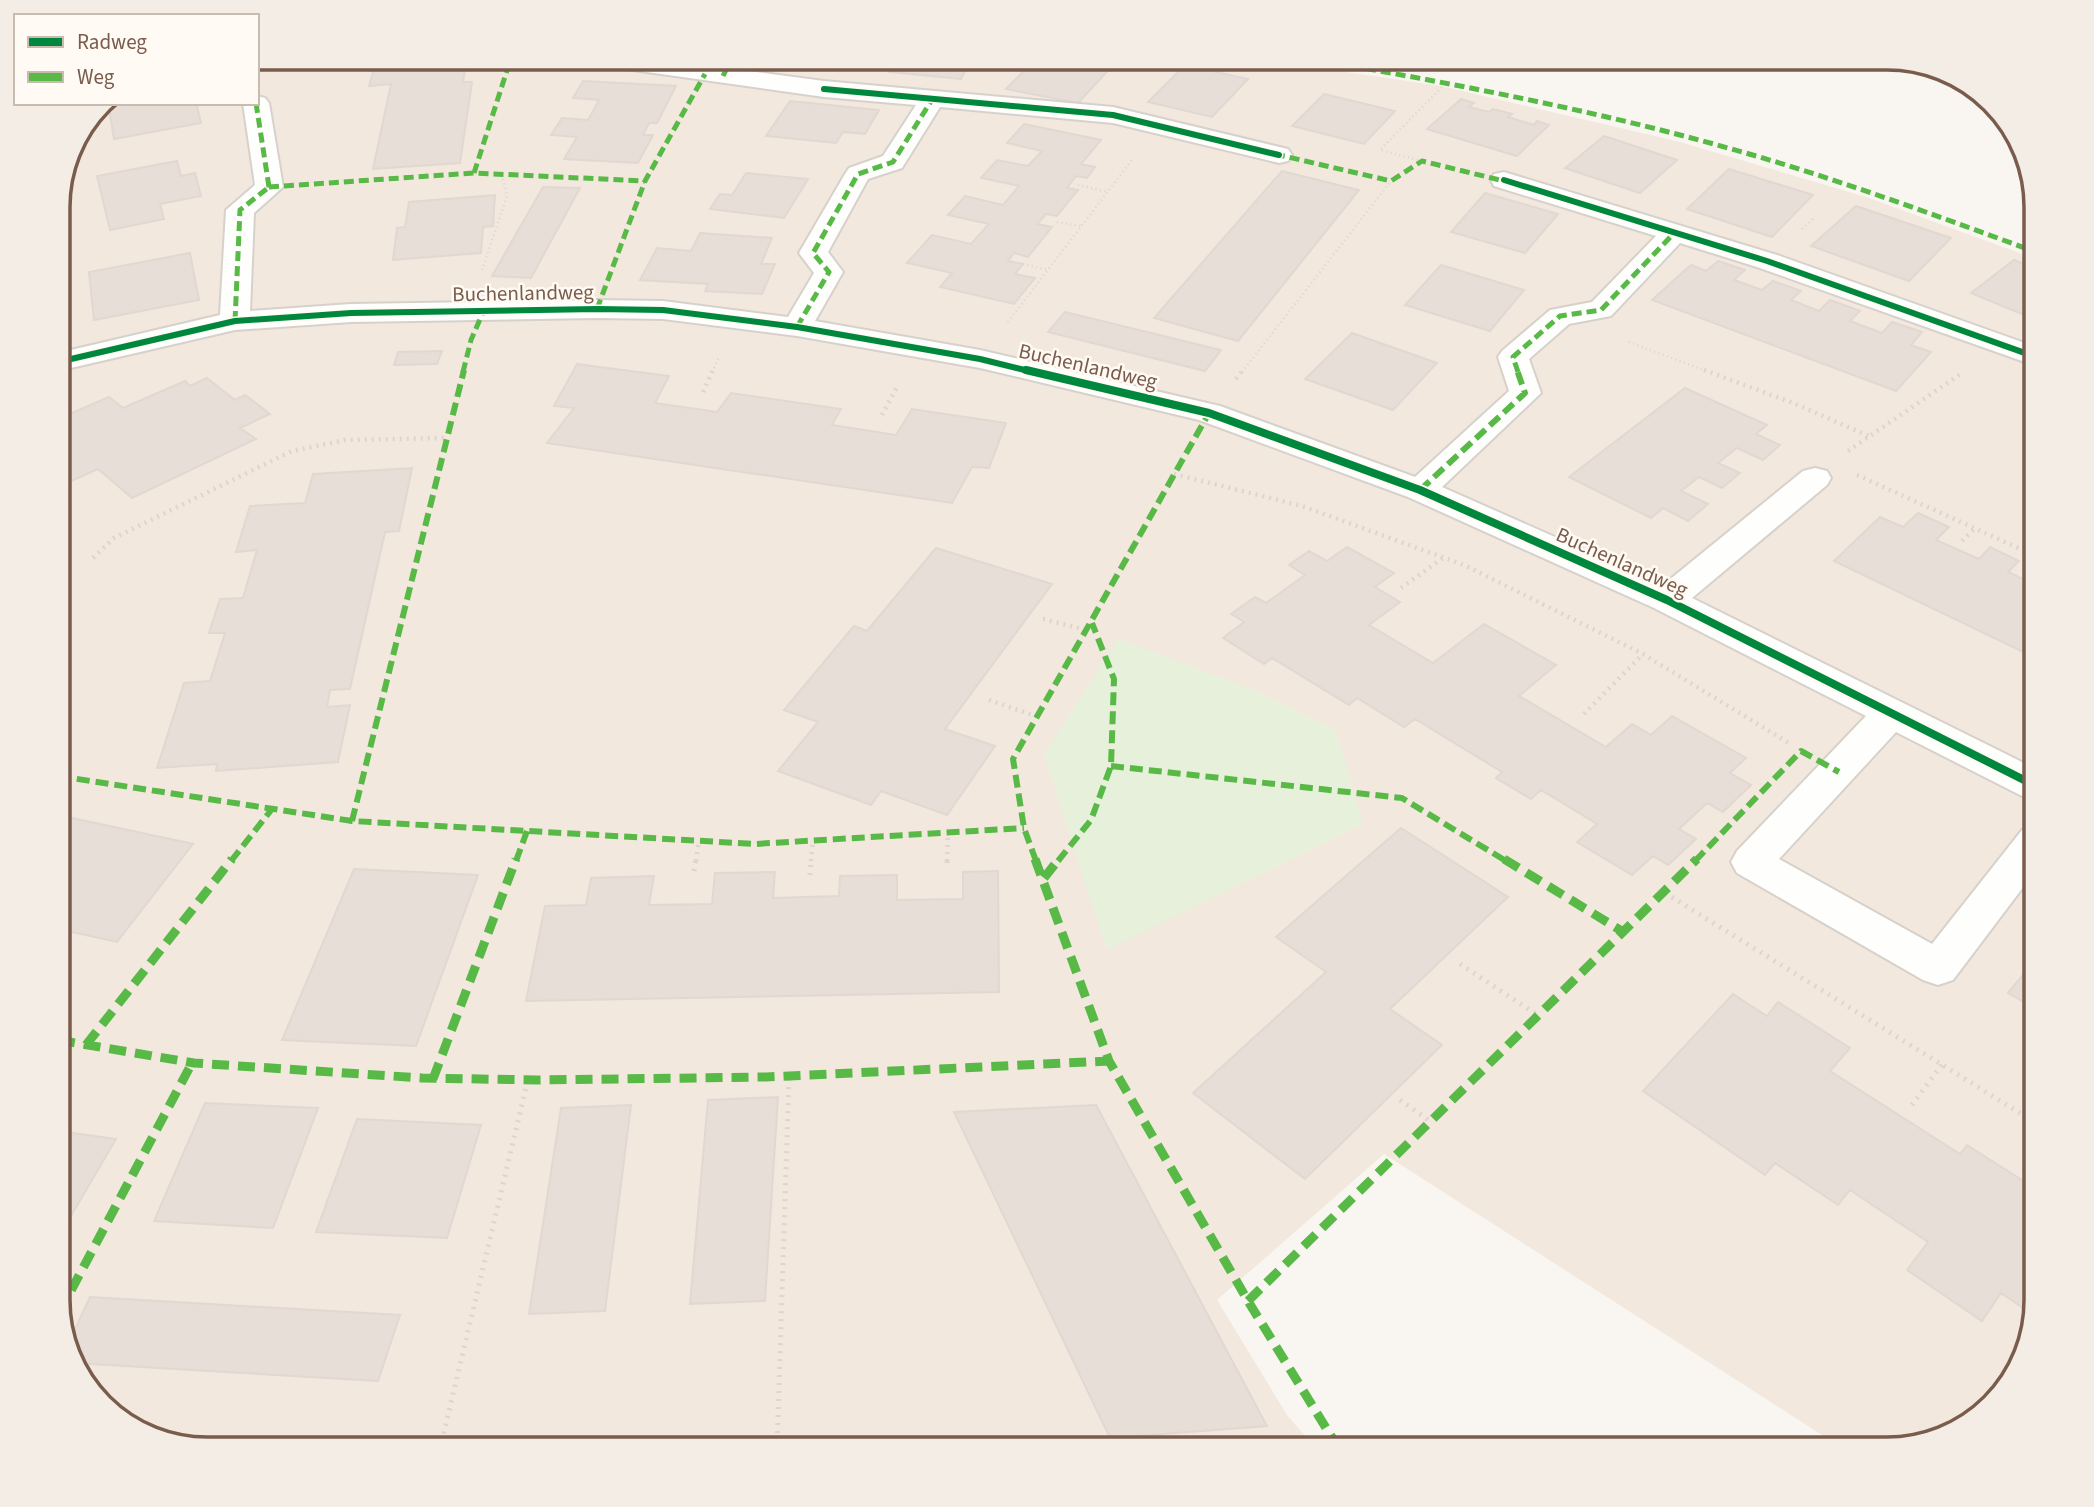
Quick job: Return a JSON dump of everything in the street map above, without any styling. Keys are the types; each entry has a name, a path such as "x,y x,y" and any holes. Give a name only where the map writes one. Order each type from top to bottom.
{"street":[{"path":"688,70 824,89 1113,115 1279,155"},
{"path":"797,327 829,272 813,253 858,174 893,162 933,98"},
{"path":"235,321 240,210 269,187 256,105"},
{"path":"1504,180 1676,231 2024,352"},
{"path":"1420,490 1525,393 1513,358 1560,316 1601,310 1676,231"},
{"name":"Buchenlandweg","path":"70,359 235,321 351,313 597,309 663,310 797,327 980,359 1209,413 1420,490 1667,600 2024,780"},
{"name":"Buchenlandweg","path":"1667,600 1823,470"},
{"path":"1891,714 1751,862 1938,968 2024,857"}],"path":[{"path":"1422,161 1380,150 1447,82"},
{"path":"980,359 1158,126"},
{"path":"478,281 507,196 502,175"},
{"path":"1209,413 1391,181"},
{"path":"1078,185 1108,191"},
{"path":"1057,222 1082,226"},
{"path":"1023,264 1048,270"},
{"path":"1601,310 1603,332 1793,403 1869,436"},
{"path":"1823,470 2003,343"},
{"path":"703,392 721,353"},
{"path":"882,415 902,377"},
{"path":"93,558 114,538 292,451 345,440 446,438"},
{"path":"1823,470 1975,528 2024,550"},
{"path":"1174,474 1302,506 1464,565 1643,654 1801,751"},
{"path":"1962,541 1975,528"},
{"path":"1401,588 1444,558"},
{"path":"1043,619 1086,630"},
{"path":"1584,714 1643,654"},
{"path":"989,700 1038,717"},
{"path":"947,833 947,863"},
{"path":"694,871 699,840"},
{"path":"810,875 813,840"},
{"path":"1665,893 2024,1115"},
{"path":"1460,964 1539,1017"},
{"path":"1912,1105 1943,1063"},
{"path":"777,1437 789,1078"},
{"path":"443,1437 528,1079"},
{"path":"1399,1100 1431,1122"}],"shaded area":[{"path":"259,70 1332,70 1441,86 1680,142 1866,197 2024,255 2024,1300 2017,1344 2006,1369 1996,1384 1977,1403 1948,1423 1931,1430 1905,1436 1825,1437 1384,1154 1217,1300 1287,1415 1306,1437 207,1437 180,1434 146,1423 123,1409 98,1384 80,1353 70,1309 70,198 80,154 98,123 110,110 116,105 259,105"}],"green space":[{"path":"1118,639 1245,686 1336,730 1363,824 1107,950 1044,755"}],"building":[{"path":"374,70 465,70 463,82 472,82 460,163 373,169 391,84 369,86"},
{"path":"890,70 966,70 961,79 889,72"},
{"path":"1025,70 1109,70 1078,103 1006,89"},
{"path":"1180,70 1208,70 1248,79 1212,117 1148,102"},
{"path":"583,81 676,86 657,123 649,123 643,135 653,135 638,163 564,159 577,137 551,135 562,118 588,120 599,100 573,98"},
{"path":"1324,94 1395,111 1364,144 1292,126"},
{"path":"1461,99 1474,103 1469,107 1489,112 1493,109 1512,114 1508,117 1534,125 1537,121 1549,125 1517,156 1427,129"},
{"path":"790,101 879,110 865,134 843,132 836,143 766,136"},
{"path":"116,105 196,105 201,123 114,139 109,111"},
{"path":"1024,124 1101,140 1081,164 1095,167 1087,178 1076,176 1067,188 1078,190 1057,216 1046,214 1037,224 1052,227 1028,257 1014,253 1008,261 1023,264 1015,274 1035,278 1014,304 940,287 952,273 907,263 932,235 971,244 989,224 948,215 965,196 1003,205 1019,186 981,178 997,160 1028,166 1042,151 1007,143"},
{"path":"1604,136 1677,160 1640,193 1565,168"},
{"path":"177,161 181,176 195,173 201,196 160,204 164,219 110,230 97,176"},
{"path":"1729,169 1813,195 1772,237 1687,209"},
{"path":"1282,171 1359,190 1238,341 1154,318"},
{"path":"746,173 808,179 784,218 710,209 720,194 732,195"},
{"path":"543,187 580,188 531,278 492,276"},
{"path":"1485,193 1558,214 1525,253 1451,232"},
{"path":"495,195 493,226 483,227 481,253 393,260 397,228 405,227 409,202"},
{"path":"1856,206 1951,238 1909,281 1811,246"},
{"path":"700,233 772,238 761,264 775,264 762,294 705,291 708,284 640,280 657,248 691,251"},
{"path":"190,253 199,300 94,320 89,272"},
{"path":"2014,260 2024,264 2024,315 1971,293"},
{"path":"1718,261 1745,270 1734,280 1762,290 1773,281 1801,291 1791,300 1819,311 1830,300 1860,311 1850,321 1882,333 1892,322 1922,332 1911,345 1931,352 1896,391 1652,300 1691,265 1706,271"},
{"path":"1441,265 1524,290 1490,331 1405,305"},
{"path":"1065,312 1221,350 1205,371 1048,332"},
{"path":"1352,333 1437,363 1393,410 1305,379"},
{"path":"442,351 437,364 394,365 398,352"},
{"path":"577,364 669,376 655,403 717,412 731,393 841,409 832,425 896,435 912,409 1006,423 989,468 972,467 952,503 547,443 574,408 554,406"},
{"path":"207,378 235,400 245,395 270,414 240,428 256,439 132,498 98,469 70,482 70,414 109,397 123,408 185,381 190,386"},
{"path":"1685,388 1767,425 1756,434 1780,445 1763,460 1737,448 1718,463 1740,473 1722,488 1699,477 1681,491 1708,504 1688,521 1663,508 1651,518 1569,477"},
{"path":"412,468 399,531 385,532 350,689 330,690 327,707 350,705 338,762 216,771 217,764 157,768 184,683 210,681 225,633 209,633 220,599 243,598 257,550 236,552 250,506 305,503 313,474"},
{"path":"1918,513 1949,527 1936,540 1979,559 1990,547 2019,561 2008,572 2024,579 2024,652 1834,561 1880,517 1903,527"},
{"path":"1347,547 1394,573 1375,587 1400,602 1369,625 1433,663 1484,624 1556,665 1519,696 1606,747 1632,724 1651,735 1672,716 1746,758 1730,773 1751,785 1723,812 1707,803 1679,829 1696,839 1668,865 1653,856 1632,875 1577,842 1597,824 1541,790 1531,799 1496,778 1502,772 1415,719 1404,727 1357,698 1349,705 1272,658 1264,664 1223,638 1244,622 1231,614 1255,597 1266,603 1305,575 1289,565 1309,551 1327,561"},
{"path":"936,548 1052,584 945,729 995,746 947,815 881,791 871,805 778,771 818,722 784,710 854,626 867,631"},
{"path":"70,818 193,844 117,942 70,932"},
{"path":"1401,828 1508,897 1390,1009 1442,1045 1305,1179 1193,1093 1326,972 1276,937"},
{"path":"354,869 478,875 416,1046 282,1040"},
{"path":"998,871 999,992 526,1001 545,906 586,905 591,878 654,876 649,905 712,904 715,873 775,872 773,898 839,896 840,876 897,875 897,900 963,899 963,872"},
{"path":"2024,974 2024,1002 2008,993"},
{"path":"1733,994 1767,1016 1778,1002 1850,1048 1830,1071 1960,1154 1967,1145 2024,1181 2024,1308 2001,1293 1982,1321 1907,1270 1928,1242 1850,1190 1838,1205 1775,1163 1765,1175 1643,1091"},
{"path":"778,1097 765,1301 690,1304 708,1100"},
{"path":"205,1103 318,1108 273,1228 154,1221"},
{"path":"631,1105 605,1311 529,1314 561,1108"},
{"path":"1096,1105 1267,1426 1110,1437 954,1112"},
{"path":"357,1119 481,1125 447,1238 316,1232"},
{"path":"70,1133 116,1139 70,1218"},
{"path":"90,1297 400,1315 378,1381 86,1364 74,1331"}],"marked path":[{"path":"474,173 507,70"},
{"path":"723,76 726,70"},
{"path":"1373,70 1544,103 1729,148 1818,175 2024,248"},
{"path":"597,309 645,181 705,74"},
{"path":"797,327 829,272 813,253 858,174 893,162 933,98"},
{"path":"256,105 269,187"},
{"path":"1275,154 1391,181 1422,161 1508,182"},
{"path":"269,187 474,173 645,181"},
{"path":"235,321 240,210 269,187"},
{"path":"1420,490 1525,393 1513,357 1560,316 1601,310 1676,231"},
{"path":"352,821 471,340 484,310"},
{"path":"1209,413 1013,759 1024,828 1109,1061 1248,1301 1332,1437"},
{"path":"1044,878 1091,820 1111,766 1114,679 1092,623"},
{"path":"1248,1301 1665,893 1801,751 1839,772"},
{"path":"1111,766 1402,798 1625,933"},
{"path":"70,778 352,821 755,844 1024,828"},
{"path":"86,1045 272,809"},
{"path":"433,1079 527,831"},
{"path":"70,1042 194,1063 422,1078 537,1080 766,1077 1109,1061"},
{"path":"70,1292 192,1063"}],"cycle path":[{"path":"824,89 1113,115 1279,155"},
{"path":"1504,180 1767,261 2024,353"},
{"path":"70,359 235,321 351,313 597,309 663,310 797,327 980,359 1209,413 1420,490 1667,600 2024,780"}]}
